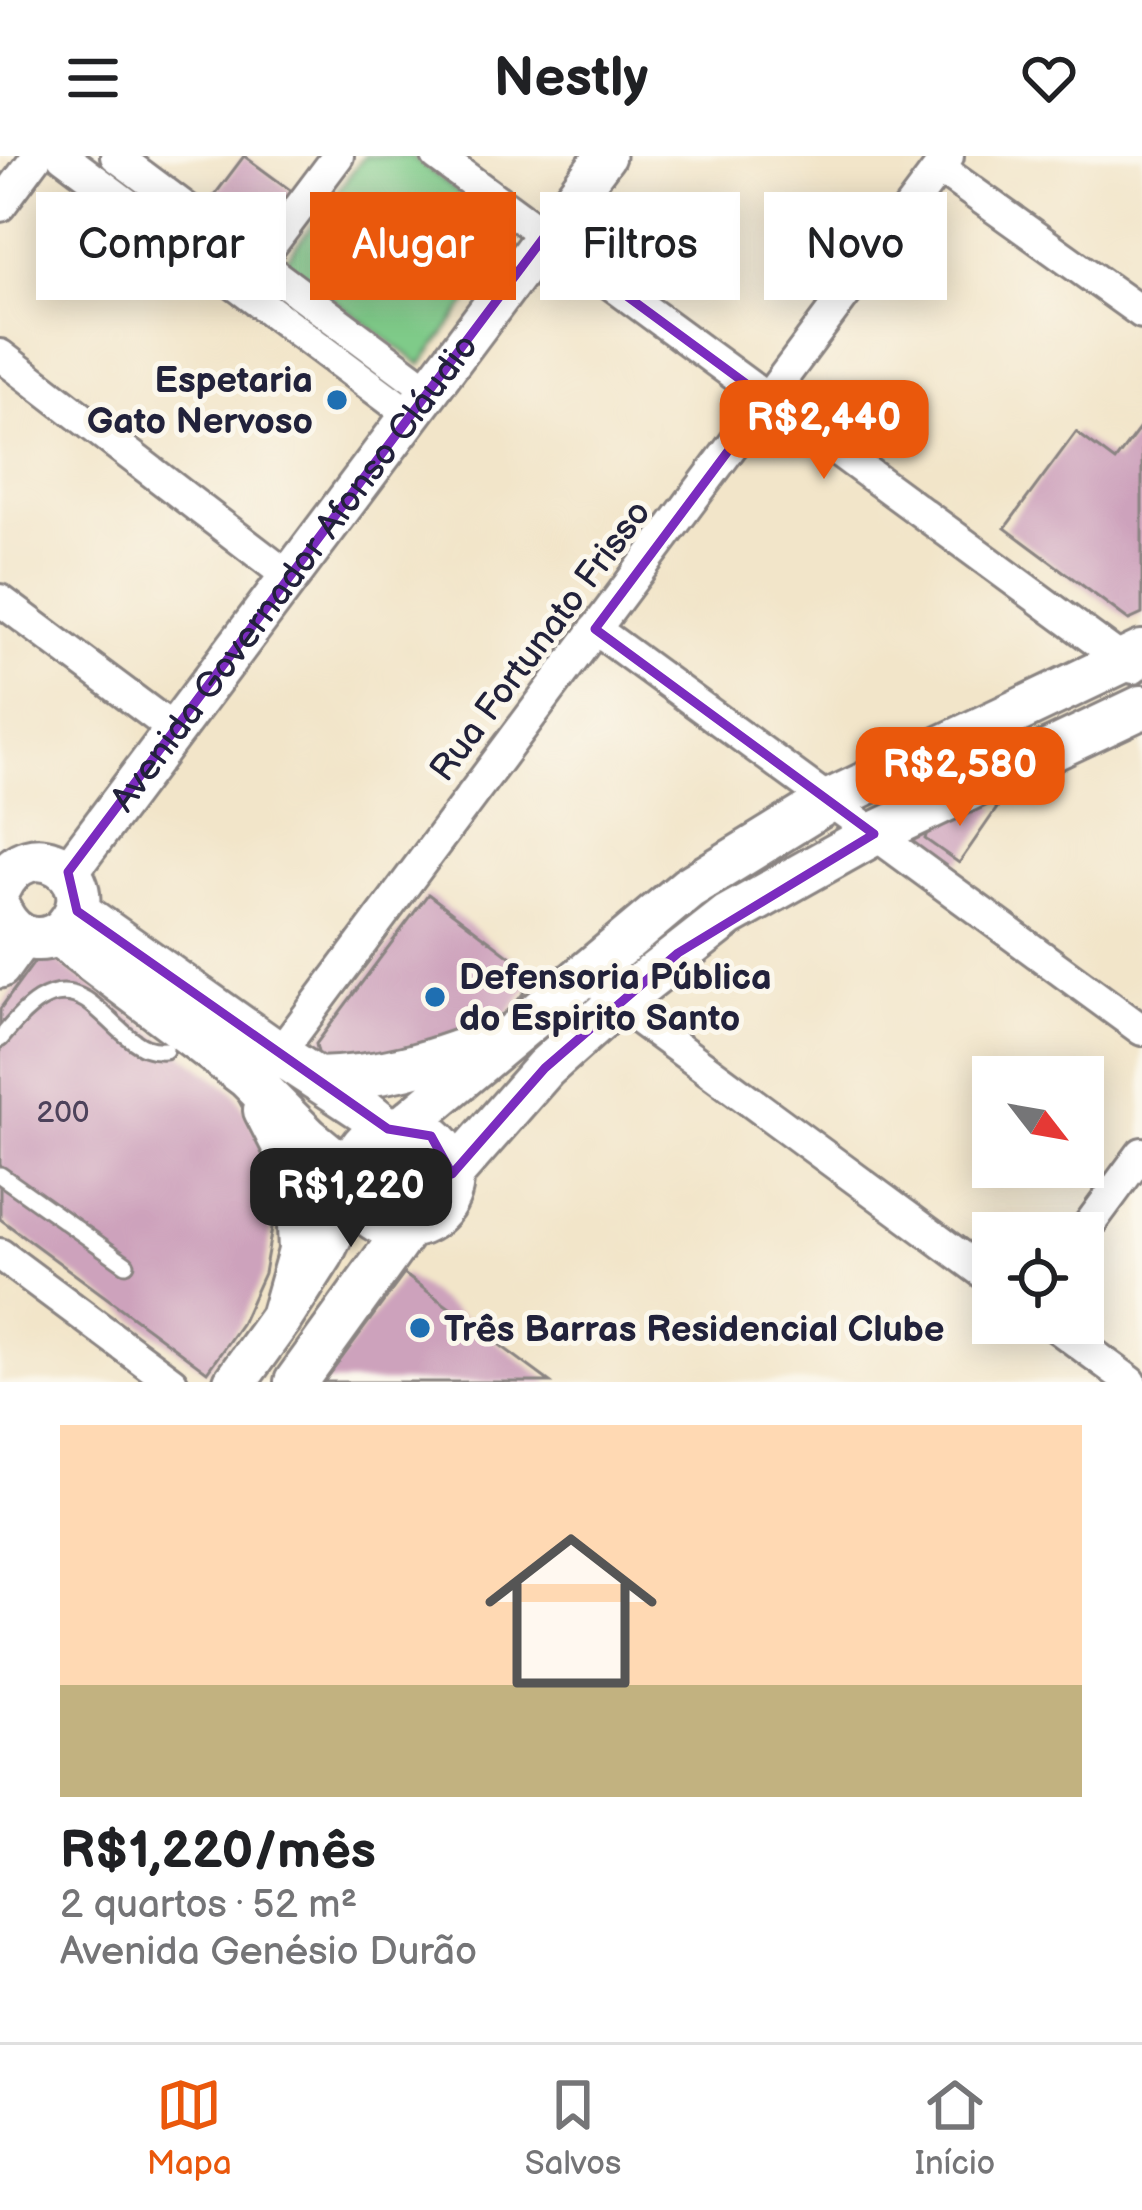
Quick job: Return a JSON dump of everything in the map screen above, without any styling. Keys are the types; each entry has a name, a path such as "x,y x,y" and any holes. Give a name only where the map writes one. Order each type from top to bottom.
{"main road":[{"path":"235,1382 322,1254 363,1146 396,1128 688,888 829,801 1136,662"},
{"path":"452,1174 545,1068 616,1003 728,916 874,834 1142,707"},
{"path":"3,877 25,861 48,860 37,922 263,1066 317,1079 360,1078 426,1064 529,1021"},
{"path":"263,1066 308,1138 353,1182 368,1214 394,1227 423,1223 435,1214 451,1189 449,1159 442,1146 418,1130 396,1128 317,1079"},
{"path":"263,1066 298,1203 300,1251 281,1318"},
{"path":"296,1382 408,1227"}],"street":[{"path":"0,206 38,156"},
{"path":"63,156 111,192"},
{"path":"116,156 164,192"},
{"path":"286,225 338,156"},
{"path":"437,156 540,232"},
{"name":"Avenida Governador Afonso Cláudio","path":"578,192 605,156"},
{"path":"944,162 1142,313"},
{"name":"Rua Fortunato Frisso","path":"263,1066 944,162"},
{"name":"Avenida Governador Afonso Cláudio","path":"37,922 174,730 540,243"},
{"path":"286,286 420,403"},
{"path":"259,300 420,403"},
{"path":"632,300 1136,662"},
{"path":"0,356 289,577"},
{"path":"0,600 174,730"},
{"path":"595,629 1142,1030"},
{"path":"587,970 616,1003 972,1265"},
{"path":"1098,1212 1142,1153"},
{"path":"0,1254 172,1382"},
{"path":"1079,1344 1131,1382"}],"lane":[{"path":"0,1039 47,994 70,992 90,1002 140,1046 165,1050"},
{"path":"0,1175 126,1264"}],"highlighted area":[{"path":"545,236 767,399 595,629 874,834 678,953 545,1068 452,1174 431,1136 388,1129 77,911 68,872"}],"green space":[{"path":"364,156 411,156 459,192 337,192"},
{"path":"310,228 310,282 286,260"},
{"path":"334,300 469,300 421,365"}],"building":[{"path":"244,156 293,192 286,201 286,192 217,192"},
{"path":"1142,425 1142,614 1129,620 1005,528 1076,432 1115,461"},
{"path":"985,799 997,808 959,863 925,839 929,824"},
{"name":"Defensoria Pública do Espirito Santo","path":"428,894 536,976 504,1019 338,1069 320,1061 316,1044"},
{"path":"43,950 234,1092 258,1136 271,1177 272,1228 264,1273 241,1324 207,1372 0,1219 0,1009"},
{"name":"Três Barras Residencial Clube","path":"404,1274 550,1382 324,1382"}],"place":[{"name":"Espetaria Gato Nervoso","path":"337,400"},
{"name":"Defensoria Pública do Espirito Santo","path":"435,997"},
{"name":"Três Barras Residencial Clube","path":"420,1328"}]}
